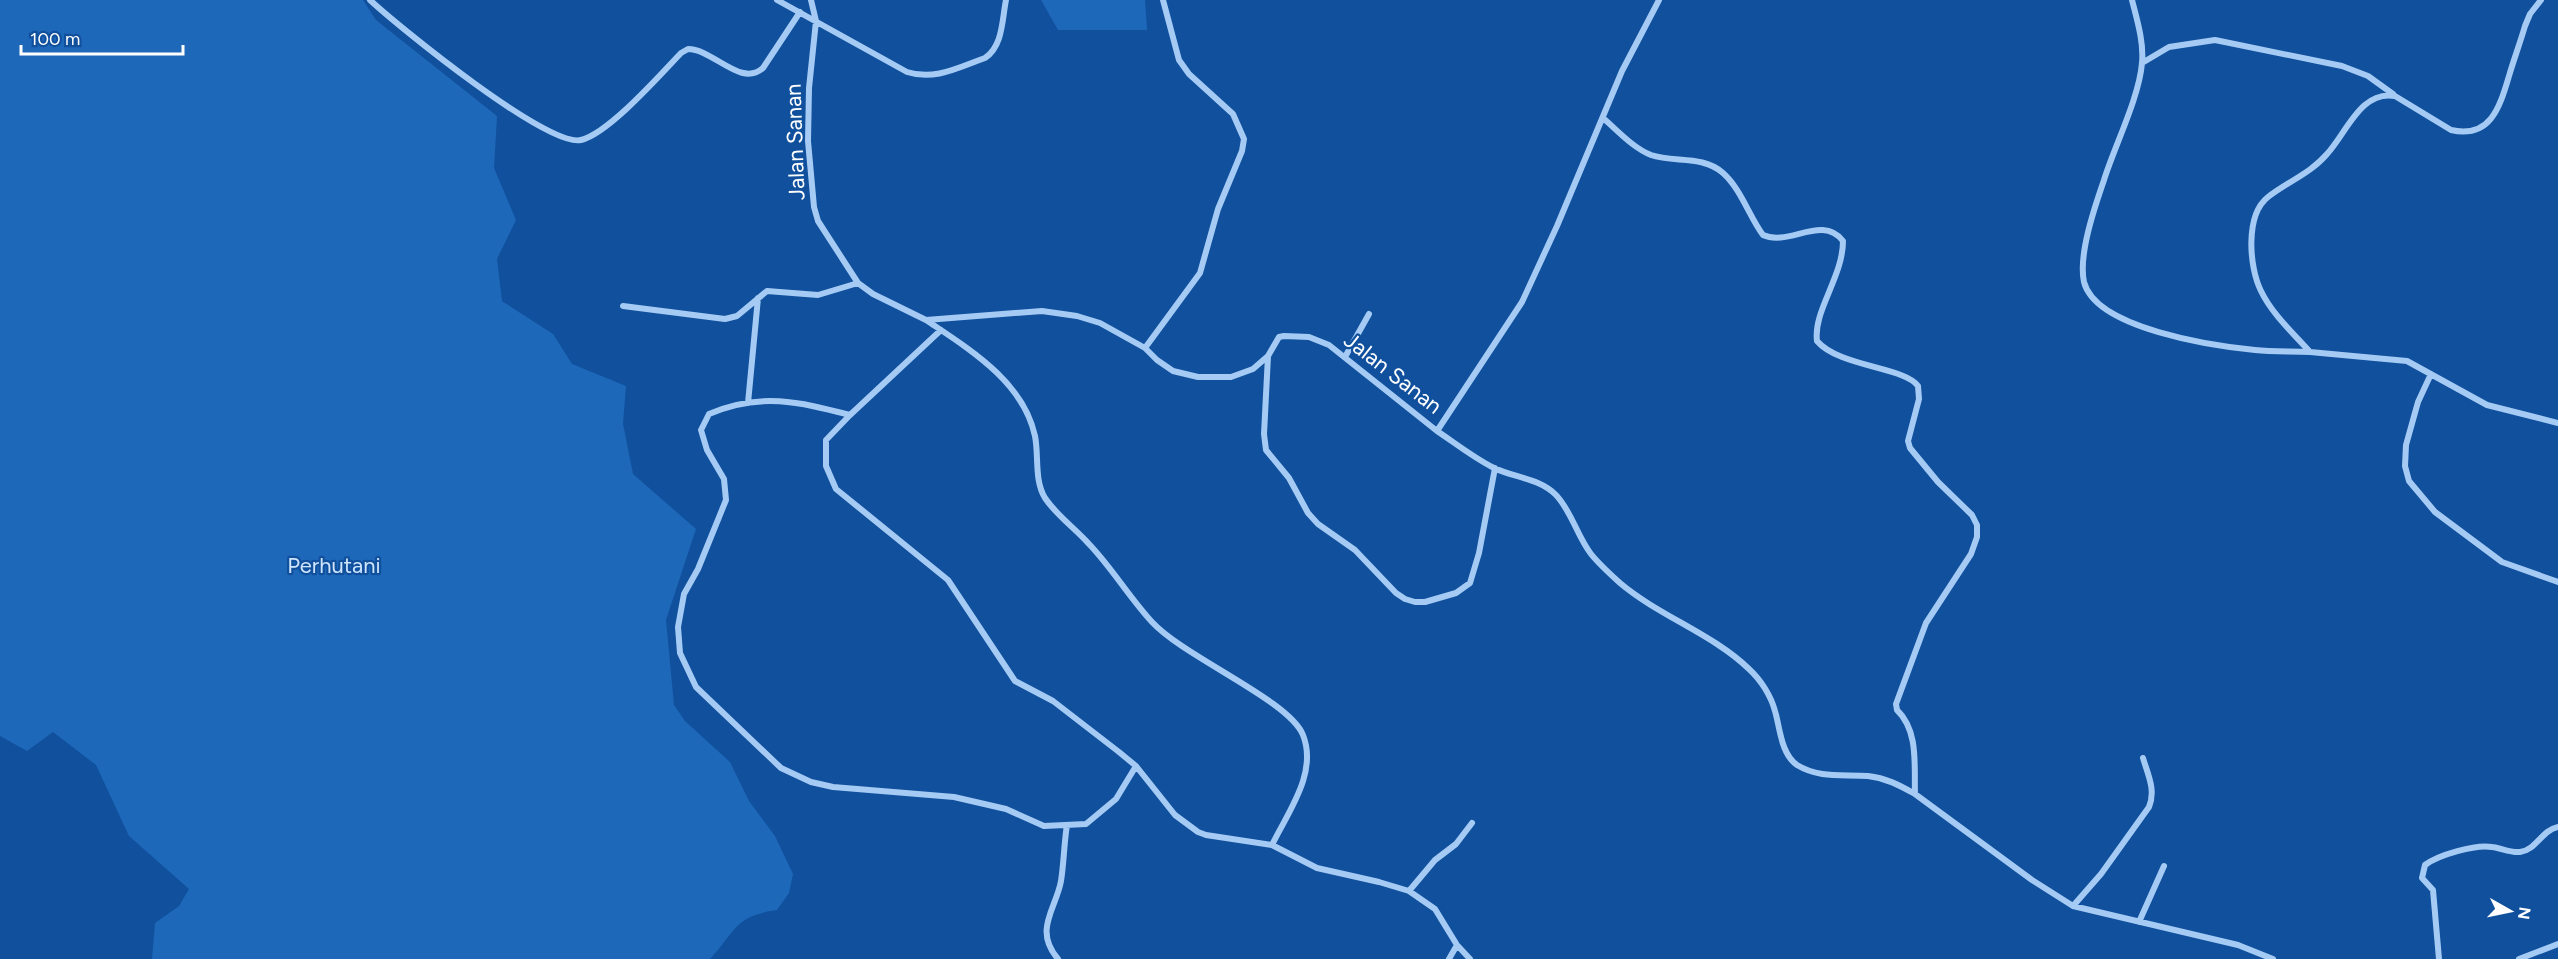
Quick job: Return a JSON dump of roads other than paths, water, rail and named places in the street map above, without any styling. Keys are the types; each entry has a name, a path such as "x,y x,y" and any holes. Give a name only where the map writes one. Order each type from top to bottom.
{"street":[{"path":"370,0 504,105 552,132 578,141 588,138 626,110 681,53 688,49 704,52 742,73 750,76 756,75 764,69 800,12"},
{"path":"777,0 907,72 918,75 938,75 992,54 999,39 1006,0"},
{"name":"Jalan Sanan","path":"811,0 816,21 808,120 814,207 818,221 858,283 895,307 926,320 1042,311 1077,316 1100,323 1144,348 1173,371 1198,376 1231,377 1253,369 1268,356 1279,337 1292,335 1320,340 1345,357 1437,431 1522,302 1622,71 1659,0"},
{"path":"1144,348 1200,273 1218,209 1242,151 1244,139 1233,114 1189,74 1179,60 1163,0"},
{"path":"2133,0 2141,36 2142,63 2136,87 2103,181 2088,238 2084,257 2084,282 2092,298 2108,312 2122,318 2193,340 2255,350 2310,352 2407,361 2487,405 2558,423"},
{"path":"2142,63 2169,47 2215,40 2342,66 2368,76 2395,96 2451,130 2470,131 2488,122 2499,108 2525,26 2530,14 2541,0"},
{"path":"2310,352 2280,320 2261,292 2255,276 2251,231 2258,208 2267,198 2327,155 2365,104 2375,96 2385,94 2395,96"},
{"path":"1603,118 1643,151 1653,156 1701,162 1721,170 1732,182 1763,235 1775,239 1822,230 1838,235 1843,242 1841,266 1817,326 1817,341 1830,352 1859,364 1910,378 1918,386 1919,399 1909,428 1910,448 1938,482 1972,515 1977,525 1977,537 1971,554 1926,622 1896,704 1897,710 1907,720 1913,747 1914,794"},
{"path":"623,306 725,319 737,316 766,291 818,295 858,283"},
{"path":"748,403 758,297"},
{"path":"1345,357 1369,314"},
{"path":"926,320 997,373 1015,390 1035,435 1044,495 1052,508 1089,543 1153,624 1192,655 1294,721 1302,733 1307,747 1308,766 1305,777 1272,845"},
{"path":"941,330 850,415 826,441 826,466 836,489 948,580 1016,681 1053,701 1136,766 1167,808 1198,832 1224,839 1272,845 1317,868 1409,891 1435,909 1457,945 1470,959"},
{"path":"1268,356 1264,434 1266,450 1289,478 1308,513 1318,524 1354,550 1396,593 1405,599 1425,602 1456,593 1470,583 1479,553 1495,468"},
{"path":"2431,374 2418,402 2406,444 2405,466 2409,481 2435,513 2502,562 2558,582"},
{"path":"850,415 794,401 748,403 709,414 701,430 707,450 724,479 726,500 698,569 684,594 678,627 680,653 696,687 782,768 811,783 833,787 954,797 1006,808 1044,826 1086,824 1116,799 1136,766"},
{"path":"1437,431 1495,468 1531,479 1555,494 1563,503 1591,554 1620,583 1661,612 1730,654 1749,669 1768,694 1784,744 1790,758 1797,764 1813,772 1830,776 1866,776 1895,783 1914,794 2031,880 2073,906 2238,945 2273,959"},
{"path":"2073,906 2101,874 2149,807 2153,798 2152,789 2143,758"},
{"path":"1409,891 1435,860 1456,844 1472,823"},
{"path":"1058,959 1048,942 1046,929 1048,916 1060,883 1067,825"},
{"path":"2439,959 2433,890 2422,878 2425,864 2435,857 2477,847 2490,846 2521,852 2532,847 2544,832 2558,827"},
{"path":"2139,922 2164,866"},
{"path":"2518,959 2558,944"},
{"path":"1449,959 1457,945"}],"park label":[{"name":"Perhutani","path":"334,565"}]}
